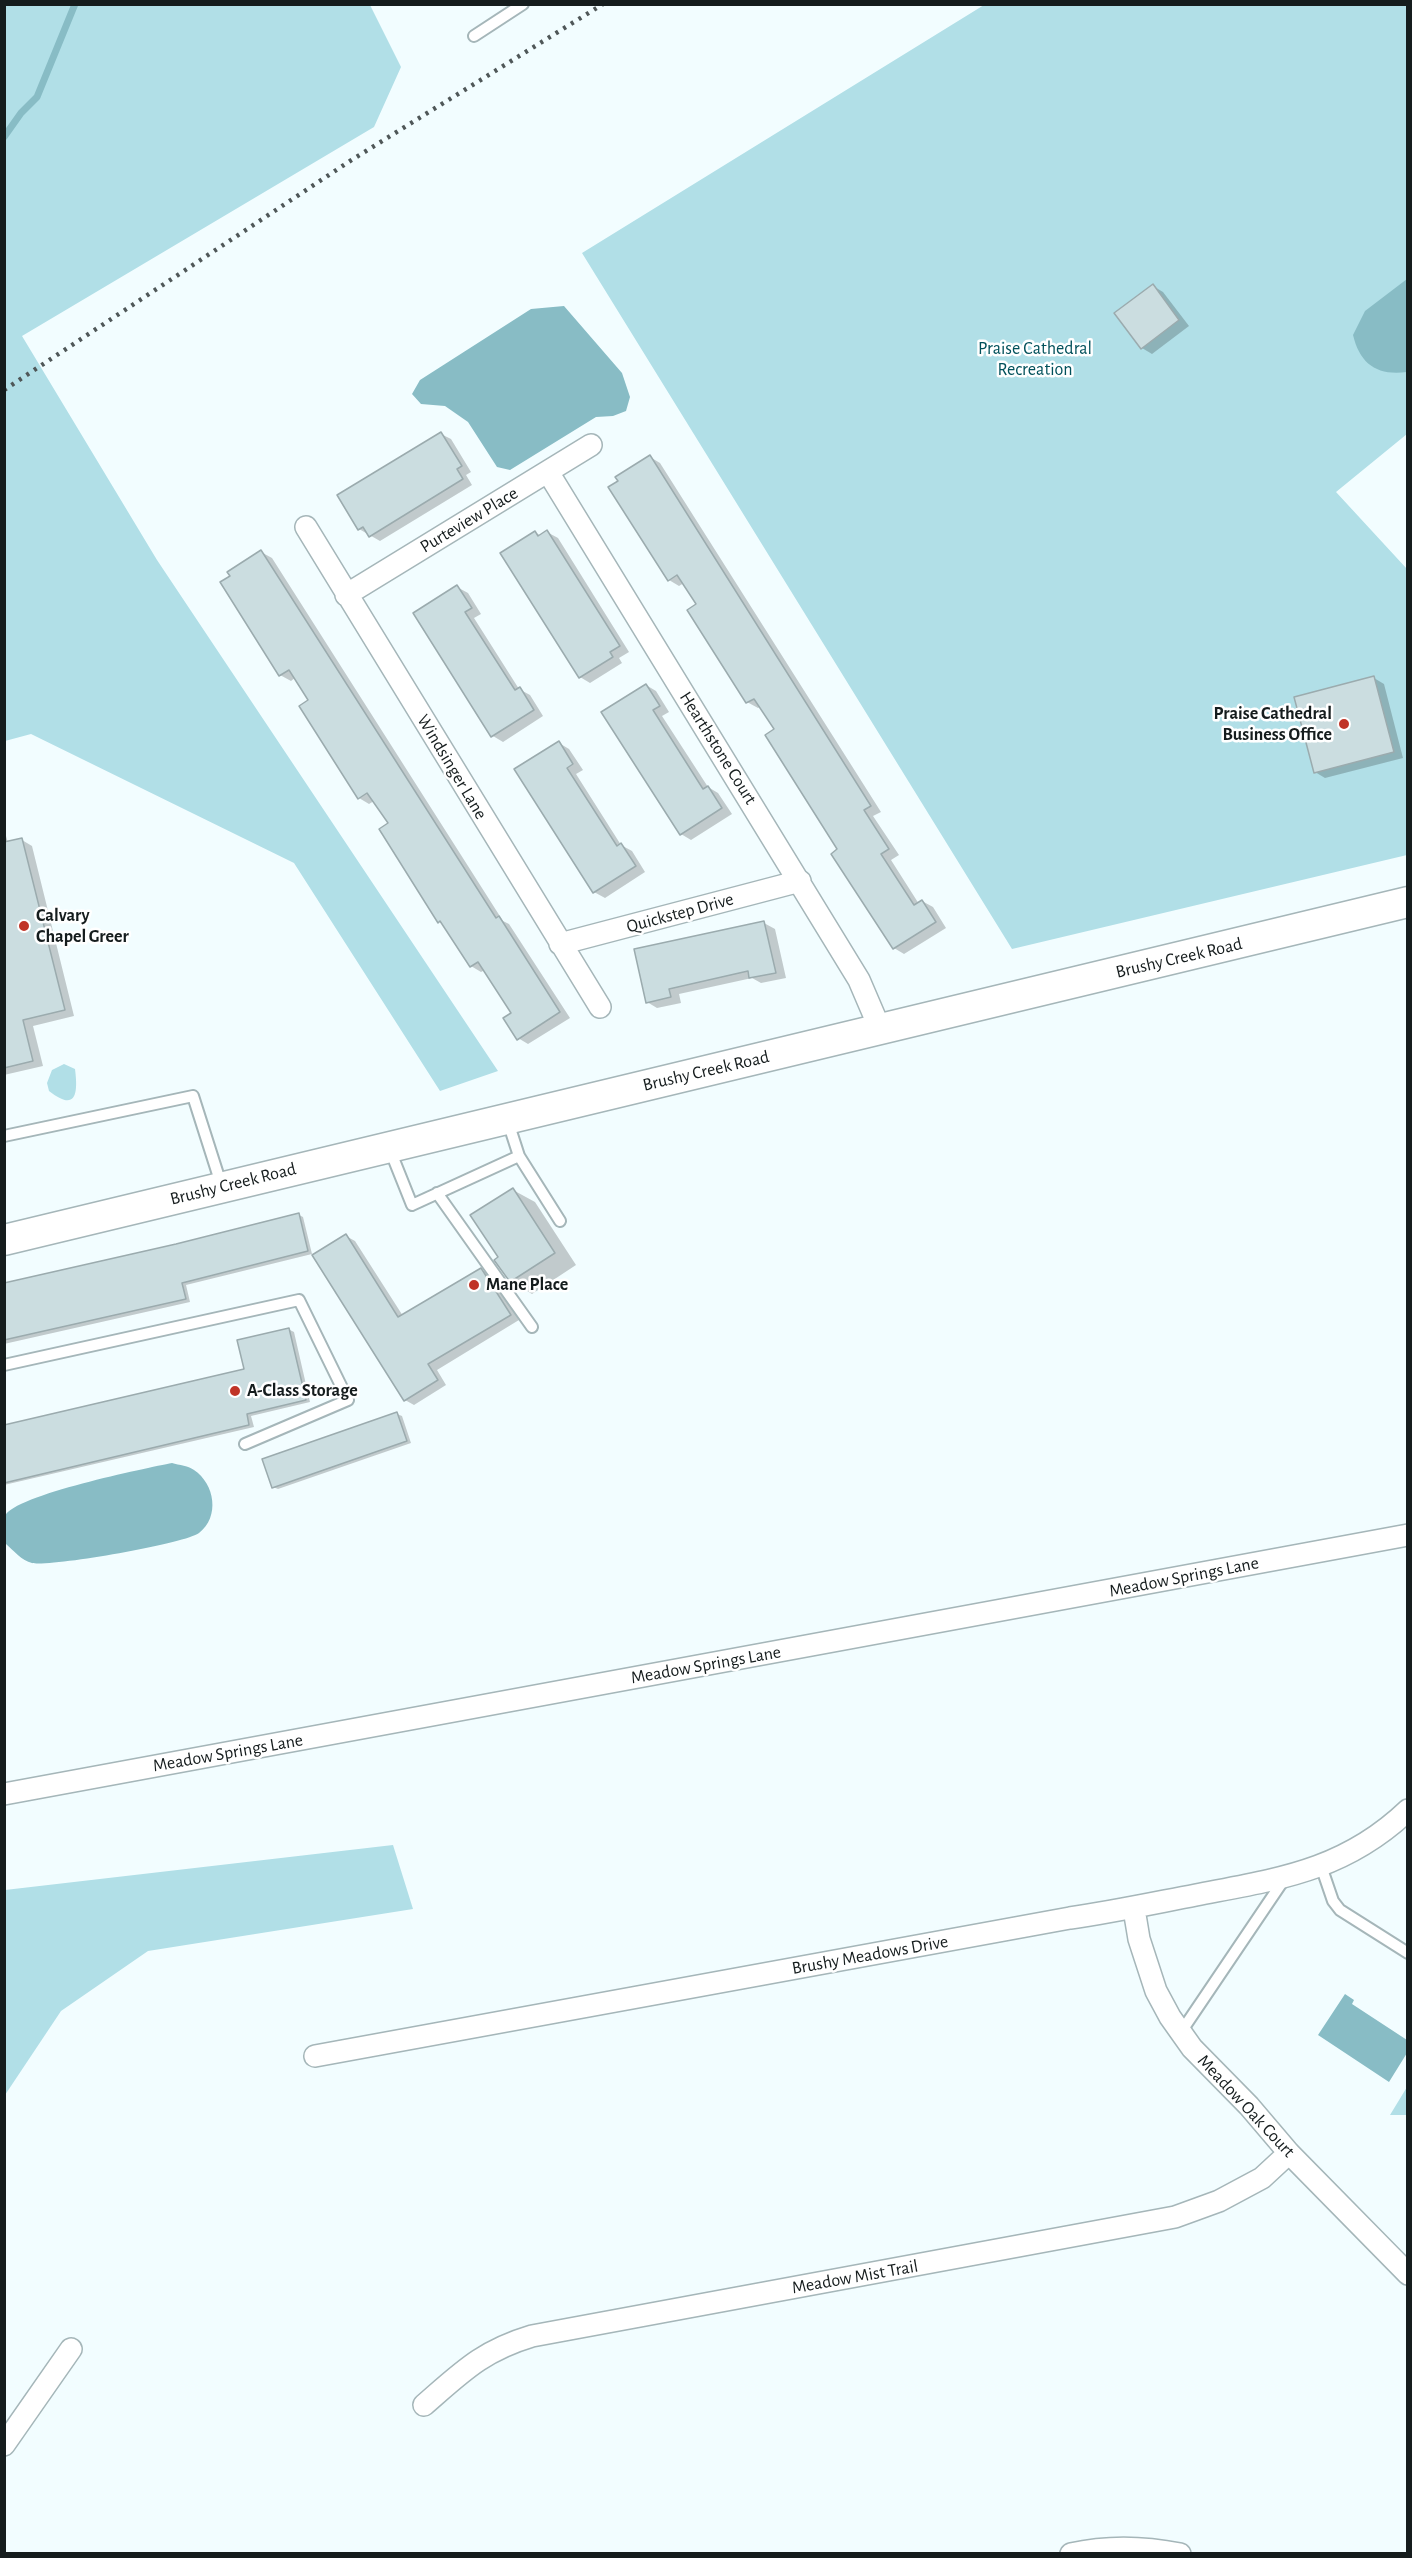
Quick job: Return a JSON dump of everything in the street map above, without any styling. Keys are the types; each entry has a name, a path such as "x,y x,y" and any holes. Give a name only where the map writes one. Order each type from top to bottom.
{"main road":[{"name":"Brushy Creek Road","path":"4,1240 1407,902"}],"street":[{"name":"Purteview Place","path":"346,595 591,445"},
{"name":"Hearthstone Court","path":"548,472 800,881 859,980 880,1029"},
{"name":"Windsinger Lane","path":"306,527 600,1007"},
{"name":"Quickstep Drive","path":"560,944 800,881"},
{"name":"Meadow Springs Lane","path":"4,1794 1407,1535"},
{"name":"Brushy Meadows Drive","path":"315,2056 1070,1918 1134,1909 1286,1877 1321,1866 1371,1841 1407,1810"},
{"name":"Meadow Oak Court","path":"1134,1909 1146,1966 1156,1991 1181,2032 1289,2153 1407,2274"},
{"name":"Meadow Mist Trail","path":"424,2405 483,2355 522,2339 1175,2217 1219,2201 1262,2178 1289,2153"},
{"path":"4,2445 71,2349"},
{"path":"1071,2553 1138,2549 1180,2553"}],"lane":[{"path":"474,36 523,4"},
{"path":"4,1136 193,1096 222,1187"},
{"path":"507,1118 519,1156 560,1221"},
{"path":"389,1146 412,1205 519,1156"},
{"path":"437,1193 532,1327"},
{"path":"4,1365 299,1300 348,1400 246,1444"},
{"path":"1321,1866 1333,1901 1340,1910 1407,1953"},
{"path":"1181,2032 1286,1877"}],"green space":[{"path":"5,4 370,5 401,67 374,127 22,336 157,560 498,1071 440,1091 294,863 31,734 5,741"},
{"name":"Praise Cathedral Recreation","path":"984,5 1407,5 1407,434 1336,492 1407,569 1407,855 1012,949 582,253"},
{"path":"64,1064 75,1069 75,1092 74,1097 70,1100 58,1097 49,1091 47,1083 52,1070"},
{"path":"393,1845 413,1909 148,1951 61,2011 5,2095 5,1890"},
{"path":"1407,2087 1407,2115 1390,2115"}],"shaded area":[{"path":"1407,279 1407,372 1379,370 1365,361 1353,335 1365,311"},
{"path":"564,306 622,373 630,397 626,411 613,416 596,417 510,470 497,467 468,422 445,406 421,404 412,394 420,380 531,309"},
{"path":"172,1463 194,1470 207,1484 212,1510 206,1526 199,1533 169,1543 64,1562 32,1563 18,1555 6,1544 4,1519 14,1508 55,1491 82,1483"},
{"path":"1345,1994 1354,2000 1352,2004 1407,2040 1407,2053 1389,2082 1318,2035"}],"building":[{"path":"1153,284 1179,320 1141,349 1114,313"},
{"path":"441,432 462,466 457,469 463,479 369,537 363,527 358,530 337,495"},
{"path":"650,455 871,806 864,810 889,849 881,854 914,905 922,900 936,922 893,949 831,854 837,849 765,735 774,729 754,699 746,703 687,610 696,604 677,575 668,581 608,487 618,481 615,477"},
{"path":"547,530 620,646 610,652 613,657 579,678 500,553 535,531 538,536"},
{"path":"261,550 496,918 499,916 560,1012 517,1040 503,1018 511,1013 478,962 470,967 440,921 438,923 379,829 388,823 367,793 358,799 299,706 308,700 289,670 279,676 220,582 230,576 227,572"},
{"path":"457,585 472,608 465,612 515,690 520,687 534,710 491,737 413,613"},
{"name":"Praise Cathedral Business Office","path":"1374,676 1394,752 1314,773 1294,697"},
{"path":"646,684 660,706 653,710 703,789 708,786 722,808 680,835 601,712"},
{"path":"559,741 573,764 567,768 617,846 621,843 636,866 593,893 514,769"},
{"name":"Calvary Chapel Greer","path":"22,838 65,1010 23,1020 33,1061 4,1068 4,842"},
{"path":"764,921 776,973 749,978 748,971 669,989 671,997 646,1003 634,949"},
{"path":"513,1188 555,1253 510,1282 494,1260 498,1257 470,1215"},
{"path":"299,1213 308,1251 182,1283 186,1299 4,1340 4,1283"},
{"path":"346,1234 398,1317 481,1268 511,1315 428,1364 438,1380 404,1401 312,1255"},
{"path":"289,1328 306,1400 247,1414 249,1425 4,1483 4,1425 244,1369 237,1340"},
{"path":"397,1412 407,1441 272,1488 262,1459"}],"waterway":[{"path":"4,137 21,113 37,97 75,4"}],"railway":[{"path":"4,390 350,161 603,4"}],"place":[{"name":"Praise Cathedral Business Office","path":"1344,724"},
{"name":"Calvary Chapel Greer","path":"24,926"},
{"name":"Mane Place","path":"474,1285"},
{"name":"A-Class Storage","path":"235,1391"}]}
